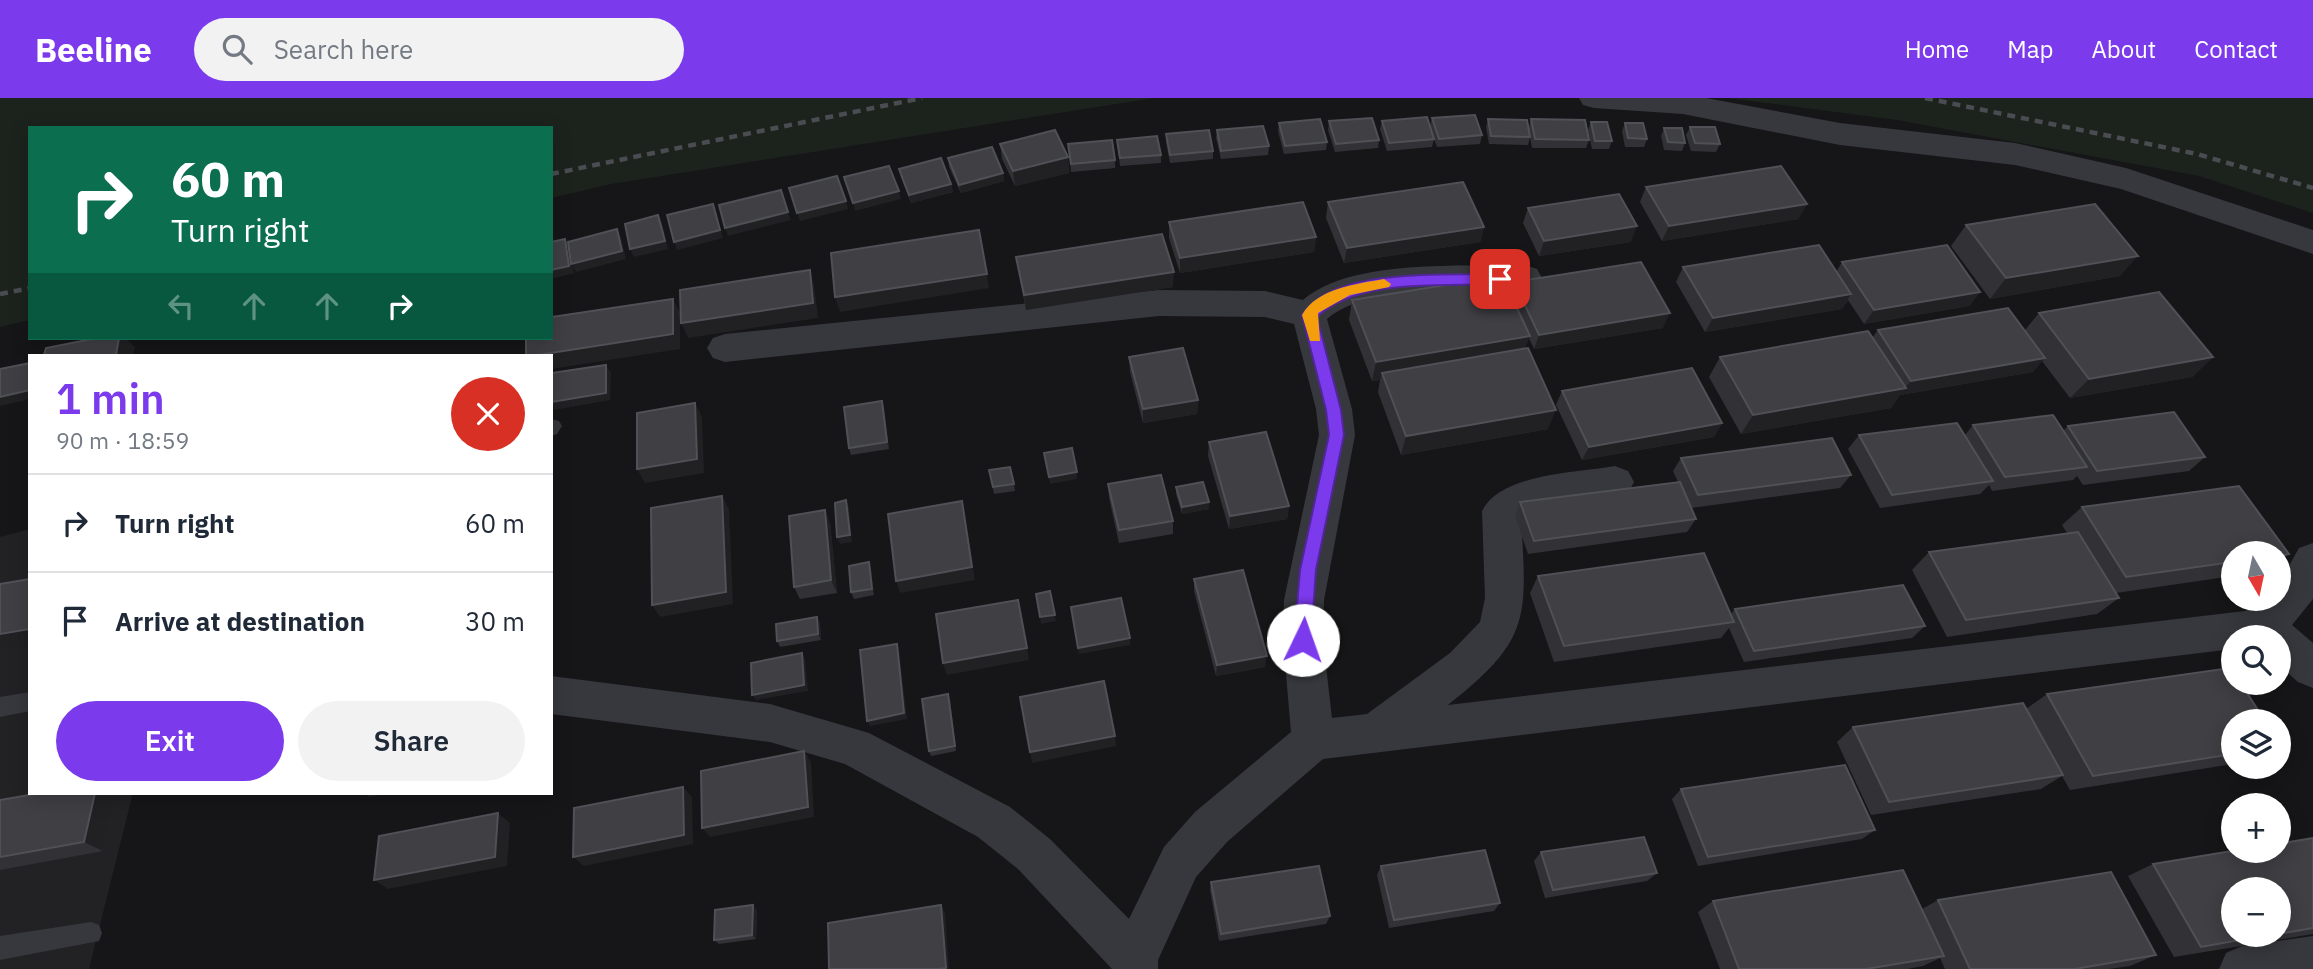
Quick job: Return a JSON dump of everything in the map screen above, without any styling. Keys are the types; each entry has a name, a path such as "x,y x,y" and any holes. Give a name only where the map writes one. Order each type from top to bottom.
{"street":[{"path":"1594,98 1683,104 1840,134 2015,154 2126,179 2313,242"},
{"path":"1309,315 1326,300 1346,291 1378,284 1525,278"},
{"path":"725,348 1160,303 1265,304 1309,315"},
{"path":"1309,315 1334,410 1337,435 1304,600 1303,640 1312,740"},
{"path":"1376,733 1476,656 1494,636 1503,617 1501,512 1522,497 1615,482"},
{"path":"2274,625 2276,617 2292,600 2313,560"},
{"path":"553,695 771,723 854,747 994,822 1034,854 1135,963 1180,862 1211,827 1312,740 2221,632"},
{"path":"2291,649 2313,669"},
{"path":"2242,969 2313,958"}],"lane":[{"path":"0,707 28,701"},
{"path":"0,948 91,933"}],"shaded area":[{"path":"0,98 1154,98 611,184 553,198 553,126 28,126 28,320 0,327"},
{"path":"1727,98 2313,98 2313,213 2199,176 1897,120"},
{"path":"28,530 28,795 132,795 89,969 0,969 0,537"}],"building":[{"path":"1475,115 1482,135 1439,139 1432,118"},
{"path":"1427,117 1434,139 1389,143 1382,121"},
{"path":"1372,118 1379,140 1336,144 1329,121"},
{"path":"1320,119 1327,142 1285,146 1279,123"},
{"path":"1488,119 1527,120 1530,137 1491,136"},
{"path":"1531,119 1585,120 1589,140 1535,139"},
{"path":"1591,122 1607,122 1612,141 1595,141"},
{"path":"1625,123 1643,123 1647,139 1628,138"},
{"path":"1263,126 1269,146 1221,151 1217,130"},
{"path":"1690,127 1715,127 1720,144 1695,143"},
{"path":"1664,128 1682,128 1685,143 1668,142"},
{"path":"1055,130 1068,157 1013,171 1000,144"},
{"path":"1209,130 1213,151 1170,155 1166,134"},
{"path":"1157,136 1161,155 1120,158 1117,140"},
{"path":"1112,140 1115,160 1071,164 1068,144"},
{"path":"992,147 1003,173 959,185 948,158"},
{"path":"941,158 951,184 909,195 899,169"},
{"path":"889,166 899,191 853,203 844,177"},
{"path":"1781,166 1807,204 1669,226 1646,187"},
{"path":"837,176 846,201 797,213 789,188"},
{"path":"1463,182 1484,227 1347,248 1328,202"},
{"path":"781,190 788,212 725,228 719,205"},
{"path":"1619,194 1637,226 1544,241 1528,208"},
{"path":"1303,202 1316,237 1180,258 1169,222"},
{"path":"713,204 720,230 674,242 667,215"},
{"path":"2095,204 2138,256 2006,278 1966,225"},
{"path":"658,215 665,241 630,249 625,224"},
{"path":"617,229 622,251 571,264 568,242"},
{"path":"979,230 987,274 835,297 831,253"},
{"path":"1162,234 1174,272 1024,295 1016,257"},
{"path":"565,239 569,266 553,270 553,242"},
{"path":"1819,245 1851,294 1713,318 1683,267"},
{"path":"1947,245 1980,292 1874,310 1842,262"},
{"path":"1641,262 1670,313 1539,335 1514,282"},
{"path":"810,270 813,303 681,323 680,290"},
{"path":"1502,276 1530,336 1376,362 1352,300"},
{"path":"2159,292 2213,357 2089,379 2039,313"},
{"path":"673,299 673,334 544,354 526,354 526,340 553,340 553,317"},
{"path":"2008,308 2045,358 1911,381 1878,330"},
{"path":"1868,331 1906,388 1753,415 1720,357"},
{"path":"87,340 119,340 116,354 44,354 46,348"},
{"path":"1183,348 1198,400 1143,409 1129,357"},
{"path":"1528,348 1556,410 1406,436 1382,373"},
{"path":"28,363 28,390 0,397 0,369"},
{"path":"606,365 606,393 553,402 553,373"},
{"path":"1692,368 1722,423 1589,447 1562,391"},
{"path":"882,401 887,442 849,448 844,407"},
{"path":"695,403 697,459 637,469 637,413"},
{"path":"2174,412 2205,457 2097,471 2068,426"},
{"path":"2053,415 2087,467 2005,477 1973,425"},
{"path":"1957,423 1993,481 1892,495 1859,435"},
{"path":"1266,432 1289,506 1230,516 1209,442"},
{"path":"1832,438 1851,475 1698,495 1681,458"},
{"path":"1072,448 1077,472 1049,477 1044,453"},
{"path":"1010,467 1014,484 993,487 989,470"},
{"path":"1161,475 1173,521 1119,530 1108,484"},
{"path":"1203,482 1209,502 1182,507 1176,487"},
{"path":"1680,482 1696,519 1534,541 1520,502"},
{"path":"2239,486 2279,541 2221,541 2221,564 2126,577 2082,507"},
{"path":"722,496 726,592 652,605 651,508"},
{"path":"846,500 850,535 837,537 835,503"},
{"path":"962,501 972,567 896,581 888,514"},
{"path":"825,510 831,580 794,587 789,516"},
{"path":"2078,532 2119,598 1966,620 1929,552"},
{"path":"1704,553 1734,622 1564,646 1538,576"},
{"path":"869,562 872,589 851,592 849,566"},
{"path":"1243,570 1267,656 1217,665 1194,579"},
{"path":"28,579 28,629 0,634 0,584"},
{"path":"1903,585 1925,626 1754,651 1735,609"},
{"path":"1050,591 1055,615 1040,617 1036,594"},
{"path":"1121,598 1130,638 1078,648 1071,607"},
{"path":"1018,600 1027,648 943,663 936,614"},
{"path":"817,617 818,634 777,641 776,624"},
{"path":"897,644 904,713 867,721 860,650"},
{"path":"802,653 804,685 752,695 751,663"},
{"path":"2221,669 2221,695 2248,695 2257,709 2221,709 2221,756 2093,776 2047,694"},
{"path":"1104,681 1115,736 1030,752 1020,697"},
{"path":"948,694 955,746 929,751 922,699"},
{"path":"2023,703 2063,775 1889,802 1853,727"},
{"path":"804,751 808,807 702,828 701,771"},
{"path":"1845,765 1875,830 1708,857 1681,789"},
{"path":"683,787 684,835 573,857 574,808"},
{"path":"29,795 95,795 84,842 0,857 0,800"},
{"path":"498,813 495,857 374,880 379,836"},
{"path":"1644,837 1657,873 1553,890 1541,852"},
{"path":"2313,838 2313,928 2291,932 2291,877 2221,877 2221,943 2201,947 2153,864 2221,853 2221,863 2291,863 2291,842"},
{"path":"1485,850 1500,903 1394,920 1381,866"},
{"path":"1319,866 1330,916 1221,934 1211,882"},
{"path":"1903,870 1944,956 1866,969 1739,969 1713,901"},
{"path":"2111,872 2156,955 2075,969 1970,969 1938,900"},
{"path":"753,905 752,935 714,940 715,910"},
{"path":"941,905 946,968 829,969 828,923"}],"railway":[{"path":"553,174 922,98"},
{"path":"1925,98 2197,154 2313,188"},
{"path":"0,294 28,288"}],"slow traffic":[{"path":"1315,337 1309,315 1313,309 1346,291 1384,284"}],"route":[{"path":"1303,640 1308,570 1337,435 1334,410 1309,315 1326,300 1346,291 1378,284 1500,279"}]}
